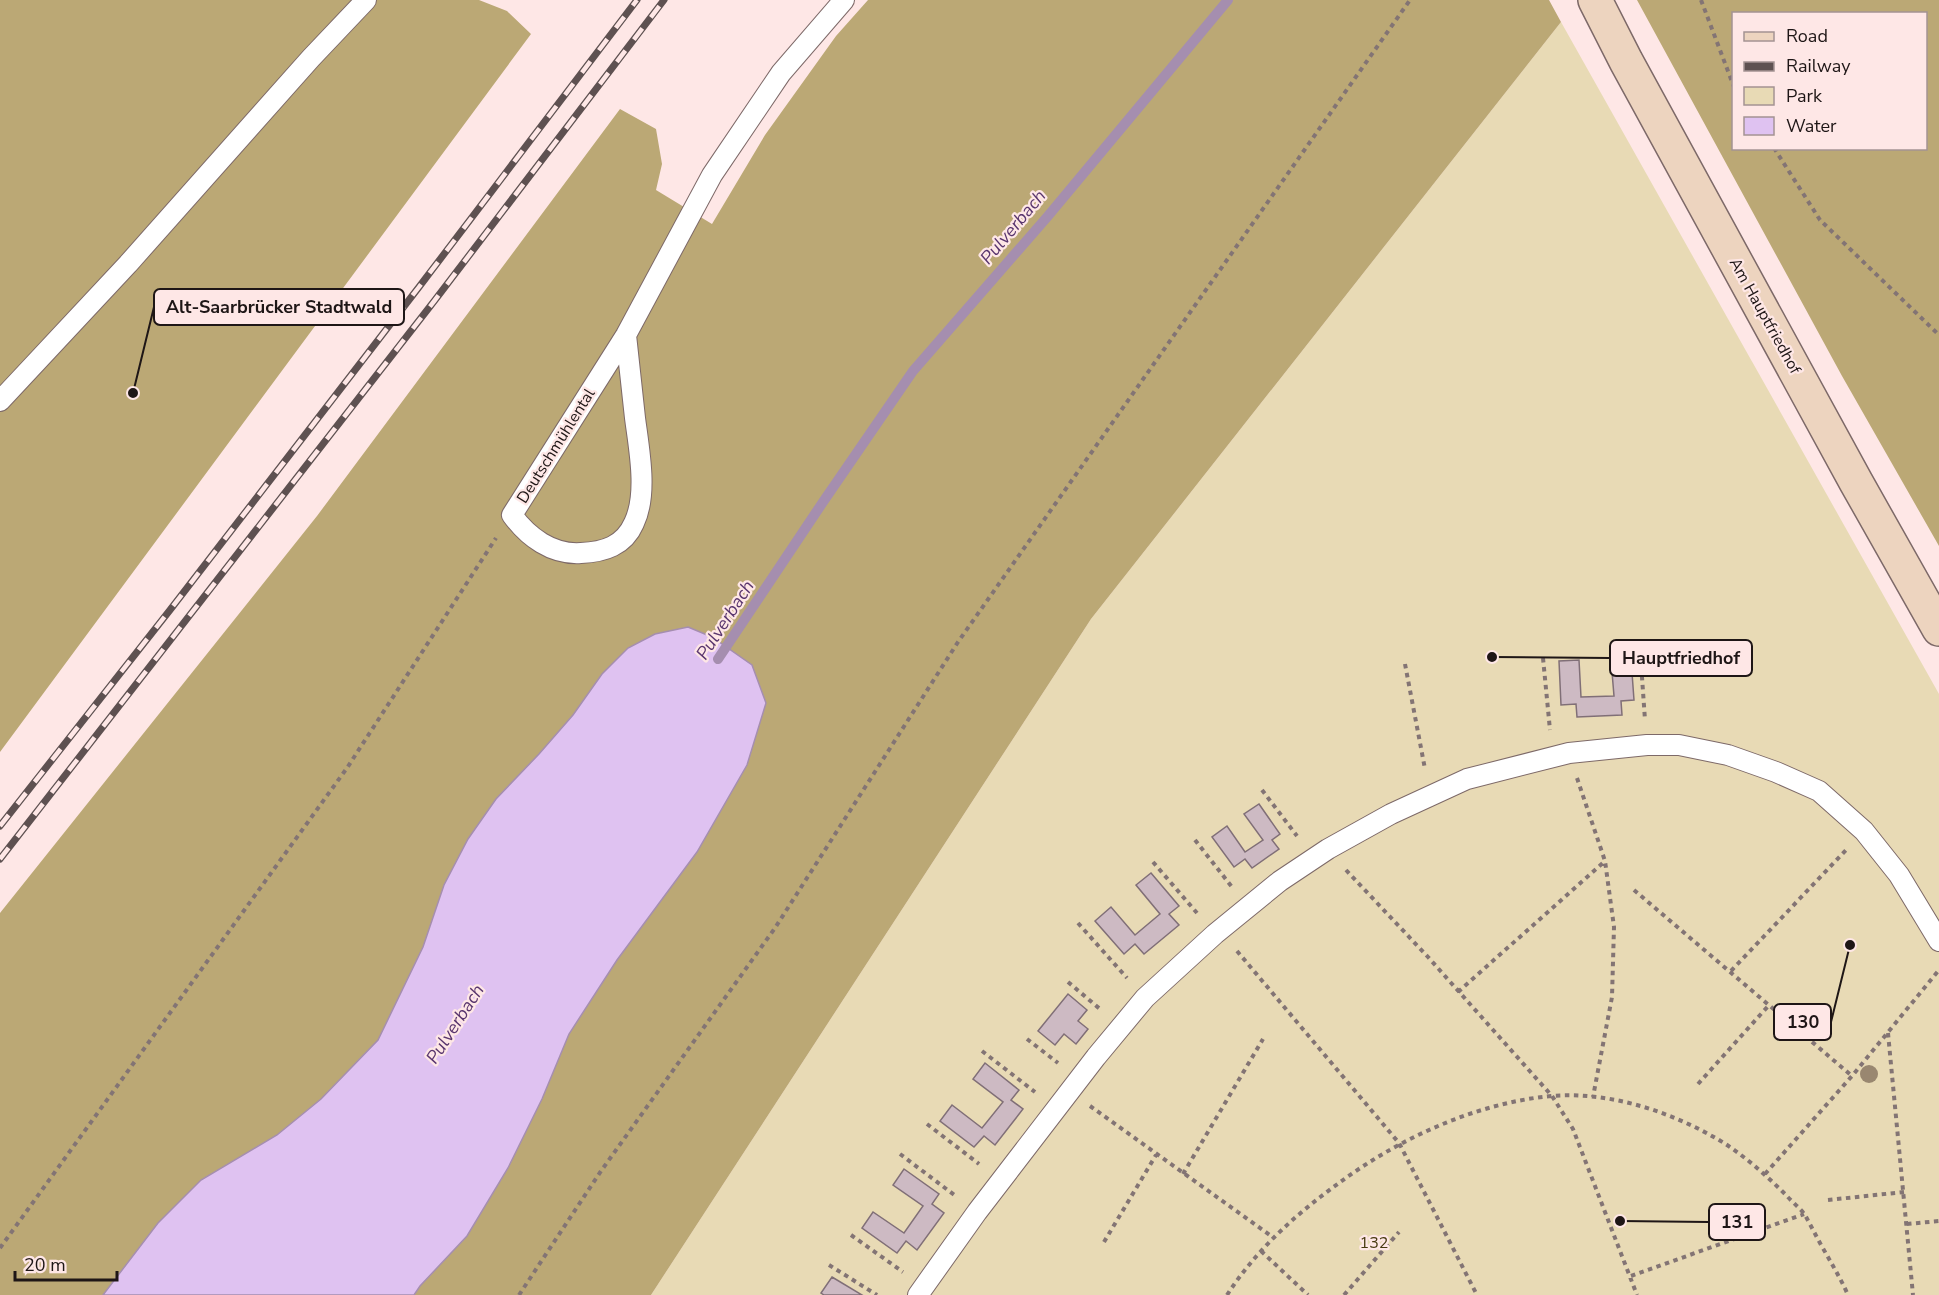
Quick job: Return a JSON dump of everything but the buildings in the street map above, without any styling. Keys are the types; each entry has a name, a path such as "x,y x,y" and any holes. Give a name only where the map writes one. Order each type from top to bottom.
{"main road":[{"name":"Am Hauptfriedhof","path":"1595,0 1856,482 1939,629"}],"lane":[{"path":"0,401 128,264 366,0"},
{"name":"Deutschmühlental","path":"626,335 641,479 639,506 634,524 622,541 600,552 576,553 550,548 524,531 512,515 626,335 712,176 782,73 844,0"},
{"path":"921,1290 1001,1180 1145,998 1247,907 1321,854 1391,814 1467,779 1561,755 1647,745 1680,745 1728,754 1819,791 1864,831 1899,875 1939,941"}],"path":[{"path":"519,1295 601,1171 775,928 958,642 1410,0"},
{"path":"1701,0 1732,82"},
{"path":"1775,150 1820,220 1939,335"},
{"path":"0,1248 346,768 512,515"},
{"path":"1640,649 1647,745"},
{"path":"1543,658 1561,755 1605,861 1614,927 1612,997 1593,1097"},
{"path":"1405,664 1430,796"},
{"path":"1262,790 1321,854 1458,992 1552,1096 1572,1129 1637,1295"},
{"path":"1731,971 1864,831"},
{"path":"1195,840 1247,907"},
{"path":"1458,992 1605,861"},
{"path":"1153,862 1217,932 1399,1143 1477,1295"},
{"path":"1634,890 1852,1076"},
{"path":"1078,923 1145,998"},
{"path":"1765,1174 1852,1076 1939,970"},
{"path":"1068,982 1121,1027"},
{"path":"1698,1084 1770,1005"},
{"path":"1887,1033 1913,1295"},
{"path":"1027,1039 1075,1086 1156,1155 1274,1238"},
{"path":"1183,1174 1263,1039"},
{"path":"982,1051 1057,1109"},
{"path":"1227,1295 1242,1273 1274,1238 1324,1194 1399,1143 1498,1105 1552,1096 1593,1097 1655,1110 1709,1134 1739,1152 1765,1174 1804,1214 1848,1295"},
{"path":"927,1124 1001,1180"},
{"path":"900,1154 977,1212"},
{"path":"1104,1242 1156,1155"},
{"path":"1828,1200 1904,1192"},
{"path":"1630,1276 1804,1214"},
{"path":"1907,1224 1939,1221"},
{"path":"1344,1295 1400,1232"},
{"path":"851,1235 921,1290"},
{"path":"1261,1251 1308,1295"},
{"path":"829,1265 877,1295"}],"green space":[{"name":"132","path":"1561,22 1939,694 1939,1295 651,1295 1091,619"}],"shaded area":[{"path":"0,0 479,0 507,11 531,34 0,752"},
{"path":"868,0 1549,0 1561,22 1091,619 651,1295 414,1295 467,1236 508,1168 542,1099 569,1034 617,960 697,852 747,765 628,648 602,674 573,715 468,839 444,885 423,947 378,1040 321,1099 277,1135 201,1180 158,1223 103,1295 0,1295 0,913 317,516 620,109 656,129 662,164 656,190 712,224 765,135 836,36"},
{"path":"1637,0 1939,0 1939,546 1842,376"}],"water":[{"path":"688,627 712,637 752,665 766,703 747,765 697,852 617,960 569,1034 542,1099 508,1168 467,1236 414,1295 103,1295 158,1223 201,1180 277,1135 321,1099 378,1040 423,947 444,885 468,839 496,799 539,754 573,715 602,674 628,648 655,634"}],"waterway":[{"name":"Pulverbach","path":"718,659 913,371 1048,216 1228,0"}],"railway":[{"path":"0,826 170,610 637,0"},
{"path":"0,859 435,300 664,0"}],"place":[{"name":"Alt-Saarbrücker Stadtwald","path":"133,393"},
{"name":"Hauptfriedhof","path":"1492,657"},
{"name":"130","path":"1850,945"},
{"name":"131","path":"1620,1221"}]}
